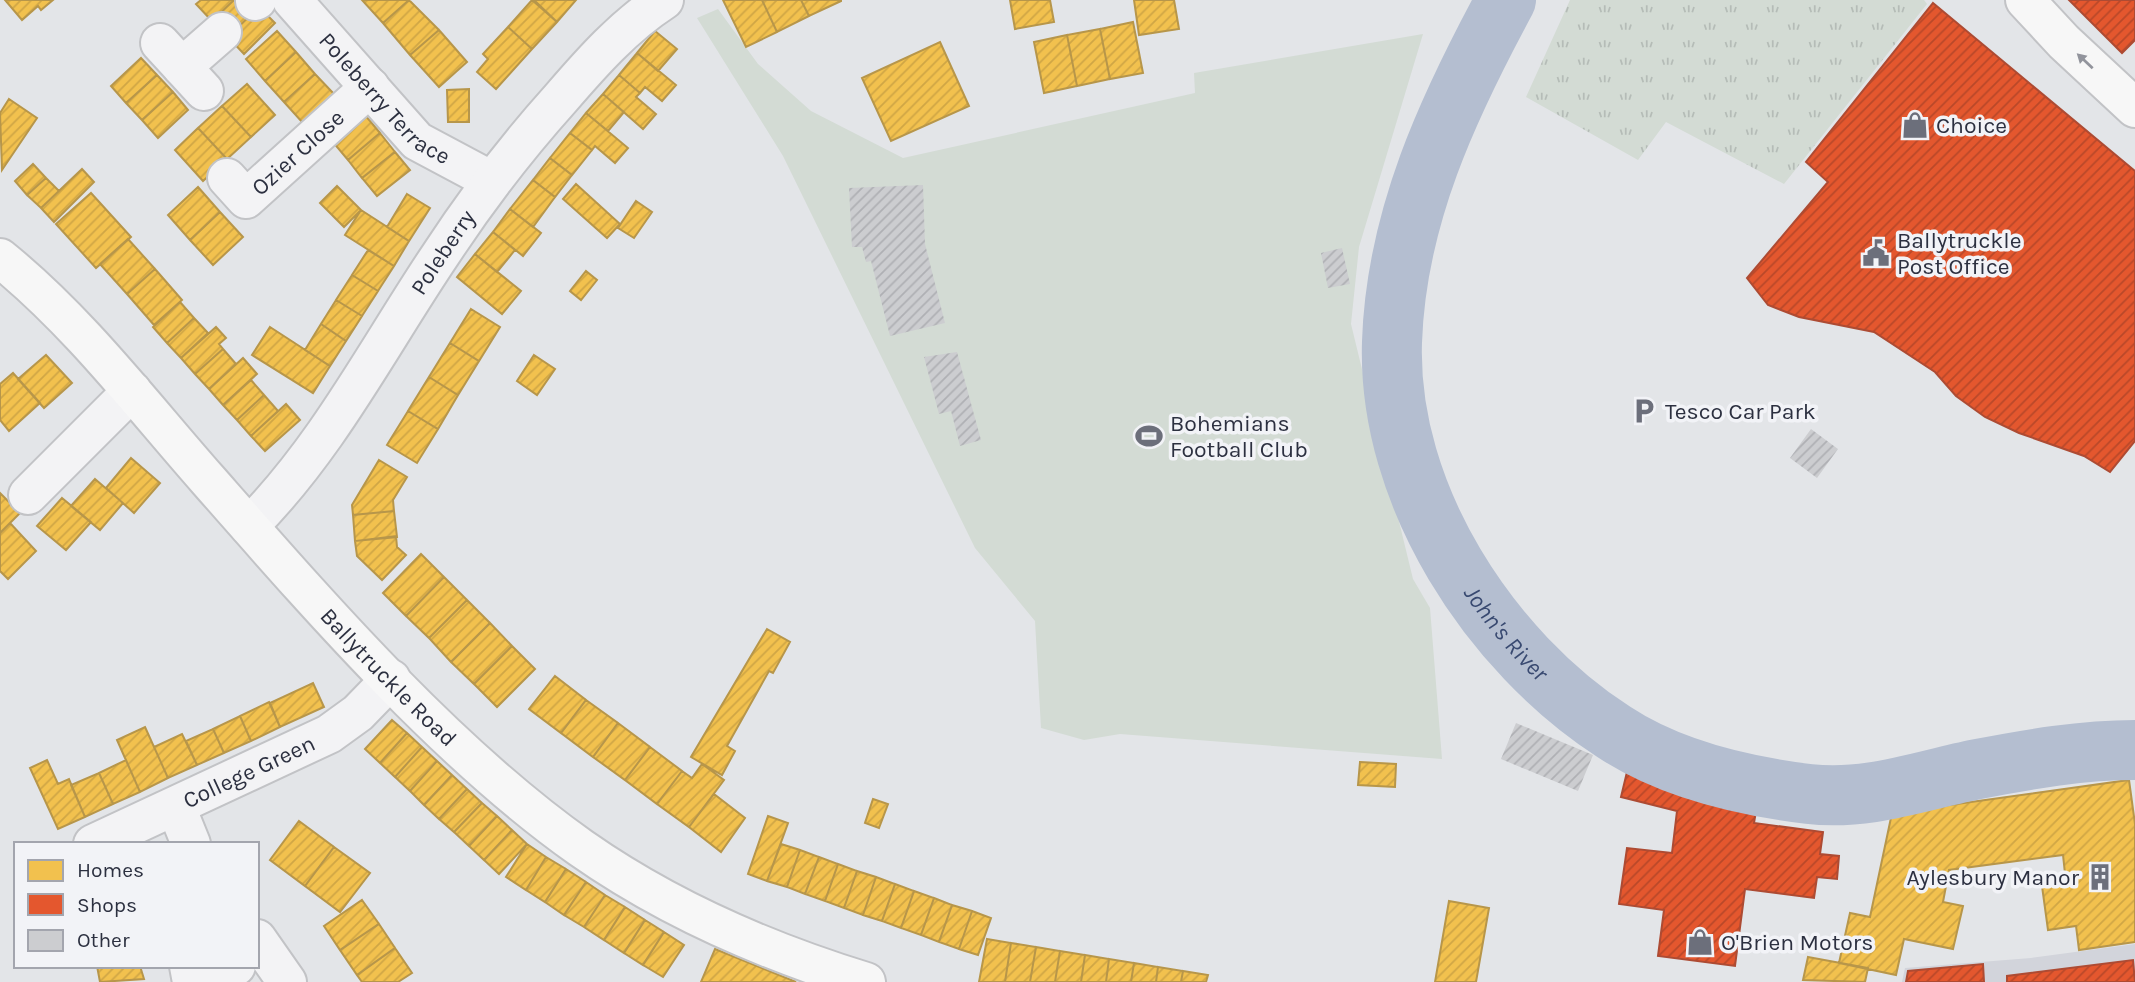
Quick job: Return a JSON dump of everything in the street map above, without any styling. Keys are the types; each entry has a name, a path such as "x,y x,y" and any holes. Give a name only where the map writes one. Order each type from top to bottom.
{"main road":[{"path":"2025,0 2064,42 2135,108"},
{"name":"Ballytruckle Road","path":"0,258 59,310 249,526 391,678 527,805 610,866 668,902 796,959 866,982"}],"street":[{"name":"Poleberry","path":"249,526 277,498 308,458 492,181 600,55 630,25 664,0"},
{"name":"Poleberry Terrace","path":"268,1 370,87 417,141 492,181"},
{"path":"182,67 222,32"},
{"name":"Ozier Close","path":"227,178 246,199 370,87"},
{"path":"28,495 132,391"},
{"name":"College Green","path":"97,842 329,734 358,713 391,678"},
{"path":"176,807 190,842"},
{"path":"189,968 192,982 236,968"}],"shaded area":[{"path":"2135,944 2135,982 1902,982 1905,968 2031,958"}],"green space":[{"path":"1570,0 1924,0 1927,4 1784,184 1666,122 1638,160 1526,97"},
{"name":"Bohemians Football Club","path":"718,9 758,64 811,111 903,158 1195,93 1194,73 1423,34 1359,247 1351,324 1413,579 1430,608 1442,759 1120,734 1084,740 1041,728 1035,621 975,548 783,156 697,18"}],"building: Homes":[{"path":"5,0 53,0 41,10 38,6 22,20"},
{"path":"201,0 234,0 212,21 196,4"},
{"path":"234,0 252,0 259,7 228,37 212,21"},
{"path":"362,0 409,0 383,23"},
{"path":"409,0 439,30 410,55 383,23"},
{"path":"532,0 557,22 532,49 508,27"},
{"path":"534,0 576,0 557,22"},
{"path":"723,0 762,0 777,32 746,47"},
{"path":"762,0 801,0 809,16 777,32"},
{"path":"801,0 841,0 841,1 809,16"},
{"path":"1010,0 1050,0 1054,22 1015,29"},
{"path":"1134,0 1174,0 1179,29 1139,35"},
{"path":"259,7 275,23 244,54 228,37"},
{"path":"1133,22 1143,73 1110,79 1100,29"},
{"path":"508,27 532,49 496,89 477,72 488,59 483,54"},
{"path":"1100,29 1110,79 1077,86 1067,35"},
{"path":"439,30 467,62 439,87 410,55"},
{"path":"277,31 296,52 265,81 246,59"},
{"path":"655,31 677,49 658,71 637,53"},
{"path":"1067,35 1077,86 1044,93 1034,42"},
{"path":"940,42 969,106 891,141 862,78"},
{"path":"296,52 315,74 284,102 265,81"},
{"path":"637,53 676,85 662,101 645,87 640,93 619,75"},
{"path":"141,58 157,75 126,103 111,86"},
{"path":"315,74 334,94 303,123 284,102"},
{"path":"157,75 173,92 142,120 126,103"},
{"path":"619,75 640,93 636,97 656,114 643,129 603,94"},
{"path":"247,84 275,115 251,137 222,106"},
{"path":"469,89 469,122 448,122 447,90"},
{"path":"173,92 188,110 158,138 142,120"},
{"path":"603,94 624,112 608,131 586,113"},
{"path":"9,99 37,118 2,170 0,113"},
{"path":"222,106 251,137 227,159 198,128"},
{"path":"586,113 628,148 615,163 595,146 592,150 570,133"},
{"path":"365,115 380,133 348,160 332,141"},
{"path":"198,128 227,159 203,181 175,150"},
{"path":"380,133 395,152 362,178 348,160"},
{"path":"570,133 592,150 572,175 550,158"},
{"path":"395,152 410,170 377,196 362,178"},
{"path":"550,158 572,175 555,197 533,180"},
{"path":"33,164 46,178 27,195 15,181"},
{"path":"82,169 94,182 54,222 41,208"},
{"path":"46,178 59,191 41,208 27,195"},
{"path":"533,180 555,197 533,227 510,209"},
{"path":"576,184 620,224 607,238 563,199"},
{"path":"337,186 361,210 344,227 320,203"},
{"path":"198,187 220,212 190,240 168,215"},
{"path":"91,193 131,237 96,268 56,224"},
{"path":"407,194 430,208 409,241 387,227"},
{"path":"636,201 652,212 634,238 618,228"},
{"path":"510,209 541,233 523,256 493,232"},
{"path":"361,210 409,241 394,266 345,235"},
{"path":"220,212 243,237 213,265 190,240"},
{"path":"493,232 515,250 497,272 475,254"},
{"path":"128,239 155,269 127,294 100,264"},
{"path":"368,250 394,266 378,291 352,275"},
{"path":"475,254 521,291 502,314 457,277"},
{"path":"155,269 182,300 154,325 127,294"},
{"path":"586,271 597,280 581,300 570,291"},
{"path":"352,275 378,291 362,316 336,300"},
{"path":"336,300 362,316 346,341 321,324"},
{"path":"180,302 194,318 167,343 153,327"},
{"path":"471,309 500,327 479,361 450,343"},
{"path":"194,318 208,333 181,358 167,343"},
{"path":"321,324 346,341 330,366 305,350"},
{"path":"216,327 226,338 219,344 223,349 195,374 181,358"},
{"path":"270,327 330,366 313,393 252,355"},
{"path":"450,343 479,361 458,395 429,377"},
{"path":"223,349 236,364 209,389 195,374"},
{"path":"46,355 72,383 44,408 18,379"},
{"path":"534,355 555,369 537,395 517,381"},
{"path":"243,358 257,374 223,405 209,389"},
{"path":"13,373 40,403 9,431 0,420 0,384"},
{"path":"429,377 458,395 438,429 408,411"},
{"path":"251,380 264,395 237,420 223,405"},
{"path":"264,395 278,411 251,436 237,420"},
{"path":"286,404 300,420 265,451 251,436"},
{"path":"408,411 438,429 417,463 387,445"},
{"path":"131,458 160,483 134,513 106,488"},
{"path":"379,460 407,477 393,500 394,511 353,515 352,505"},
{"path":"95,479 123,503 100,530 71,506"},
{"path":"0,493 20,513 0,533"},
{"path":"62,498 91,522 66,550 37,526"},
{"path":"394,511 397,537 355,541 353,515"},
{"path":"10,523 36,551 8,579 0,571 0,533"},
{"path":"396,536 397,547 406,555 382,580 357,556 355,541"},
{"path":"421,554 444,577 406,616 383,593"},
{"path":"444,577 467,600 429,638 406,616"},
{"path":"467,600 490,623 451,662 429,638"},
{"path":"490,623 512,646 474,684 451,662"},
{"path":"767,629 790,642 773,673 769,671 727,746 735,751 722,775 691,757"},
{"path":"512,646 535,669 497,707 474,684"},
{"path":"555,676 586,700 561,733 529,709"},
{"path":"313,683 324,707 280,727 270,703"},
{"path":"586,700 618,723 593,757 561,733"},
{"path":"269,702 280,727 251,741 240,716"},
{"path":"240,716 251,741 224,753 213,729"},
{"path":"392,720 407,733 380,763 365,749"},
{"path":"618,723 650,747 625,780 593,757"},
{"path":"145,727 168,778 140,792 117,740"},
{"path":"213,729 224,753 197,765 186,741"},
{"path":"407,733 422,747 395,777 380,763"},
{"path":"182,734 197,765 168,778 154,747"},
{"path":"422,747 437,761 410,791 395,777"},
{"path":"650,747 682,771 657,804 625,780"},
{"path":"47,760 58,784 69,779 85,817 58,829 30,768"},
{"path":"126,760 140,792 113,804 99,773"},
{"path":"437,761 452,775 424,805 410,791"},
{"path":"1360,762 1396,764 1395,787 1358,785"},
{"path":"702,764 724,780 689,827 657,804 682,771 692,778"},
{"path":"99,773 113,804 85,817 71,785"},
{"path":"452,775 467,789 439,819 424,805"},
{"name":"Aylesbury Manor","path":"2129,780 2135,824 2135,942 2079,950 2076,926 2048,930 2042,886 2066,883 2063,855 1949,870 1943,902 1963,906 1953,949 1904,939 1896,975 1839,963 1850,913 1870,917 1892,813"},
{"path":"467,789 482,803 454,832 439,819"},
{"path":"714,794 745,818 721,852 689,827"},
{"path":"873,799 888,804 879,828 865,823"},
{"path":"482,803 497,816 469,846 454,832"},
{"path":"497,816 512,830 484,860 469,846"},
{"path":"768,816 788,823 767,881 748,874"},
{"path":"299,821 334,847 305,886 270,860"},
{"path":"512,830 527,844 499,874 484,860"},
{"path":"527,844 546,857 526,890 506,877"},
{"path":"781,844 800,850 787,887 767,881"},
{"path":"334,847 370,873 340,912 305,886"},
{"path":"800,850 819,857 805,894 787,887"},
{"path":"546,857 566,869 545,902 526,890"},
{"path":"819,857 838,864 825,901 805,894"},
{"path":"838,864 857,871 844,908 825,901"},
{"path":"566,869 586,882 564,915 545,902"},
{"path":"857,871 876,877 863,915 844,908"},
{"path":"876,877 895,884 882,921 863,915"},
{"path":"586,882 605,895 584,927 564,915"},
{"path":"895,884 914,891 901,928 882,921"},
{"path":"914,891 934,898 921,935 901,928"},
{"path":"605,895 625,907 604,940 584,927"},
{"path":"934,898 952,905 939,942 921,935"},
{"path":"362,900 379,924 340,950 324,926"},
{"path":"1449,901 1489,908 1476,982 1435,982"},
{"path":"952,905 972,911 959,949 939,942"},
{"path":"625,907 645,920 624,953 604,940"},
{"path":"972,911 991,918 978,955 959,949"},
{"path":"645,920 664,932 643,965 624,953"},
{"path":"379,924 395,948 357,975 340,950"},
{"path":"664,932 684,945 663,977 643,965"},
{"path":"987,939 1011,943 1005,982 979,982"},
{"path":"1011,943 1036,947 1030,982 1005,982"},
{"path":"1036,947 1060,951 1055,982 1030,982"},
{"path":"395,948 412,973 398,982 362,982 357,975"},
{"path":"715,949 796,982 701,982"},
{"path":"1060,951 1085,955 1081,982 1055,982"},
{"path":"1085,955 1109,959 1106,982 1081,982"},
{"path":"1808,957 1868,968 1865,982 1803,980"},
{"path":"1109,959 1134,963 1131,982 1106,982"},
{"path":"1134,963 1158,967 1156,982 1131,982"},
{"path":"1158,967 1183,971 1181,982 1156,982"},
{"path":"97,968 141,968 144,979 100,982"},
{"path":"1183,971 1208,975 1206,982 1181,982"}],"building: Shops":[{"path":"2069,0 2135,0 2135,40 2122,53"},
{"path":"1933,3 2135,171 2135,441 2110,472 2084,456 2019,433 1985,417 1956,396 1935,372 1874,332 1799,317 1768,305 1747,278 1828,182 1806,162"},
{"path":"1627,772 1683,785 1681,791 1756,811 1754,823 1823,832 1820,854 1839,856 1837,879 1817,877 1814,898 1745,889 1735,966 1658,956 1664,910 1619,904 1627,848 1672,853 1677,811 1621,797"},
{"path":"2133,960 2135,982 2007,982 2007,976"},
{"path":"1983,964 1984,982 1906,982 1908,971"}],"building: Other":[{"path":"923,185 925,244 945,323 890,336 871,261 866,262 862,247 852,247 849,188"},
{"path":"1342,248 1350,284 1328,288 1321,253"},
{"path":"957,352 981,440 960,446 951,411 939,414 924,357"},
{"path":"1811,429 1838,449 1817,478 1790,458"},
{"path":"1516,723 1593,755 1578,791 1501,759"}],"waterway":[{"name":"John's River","path":"1506,0 1464,81 1429,165 1403,251 1392,342 1395,399 1407,456 1427,512 1455,564 1488,614 1526,659 1569,699 1614,732 1683,766 1733,781 1809,794 1852,795 2037,759 2076,753 2135,750"}],"place":[{"name":"Choice","path":"1915,125"},
{"name":"Ballytruckle Post Office","path":"1876,253"},
{"name":"Tesco Car Park","path":"1644,411"},
{"name":"Bohemians Football Club","path":"1149,436"},
{"name":"Aylesbury Manor","path":"2100,877"},
{"name":"O'Brien Motors","path":"1700,942"}]}
